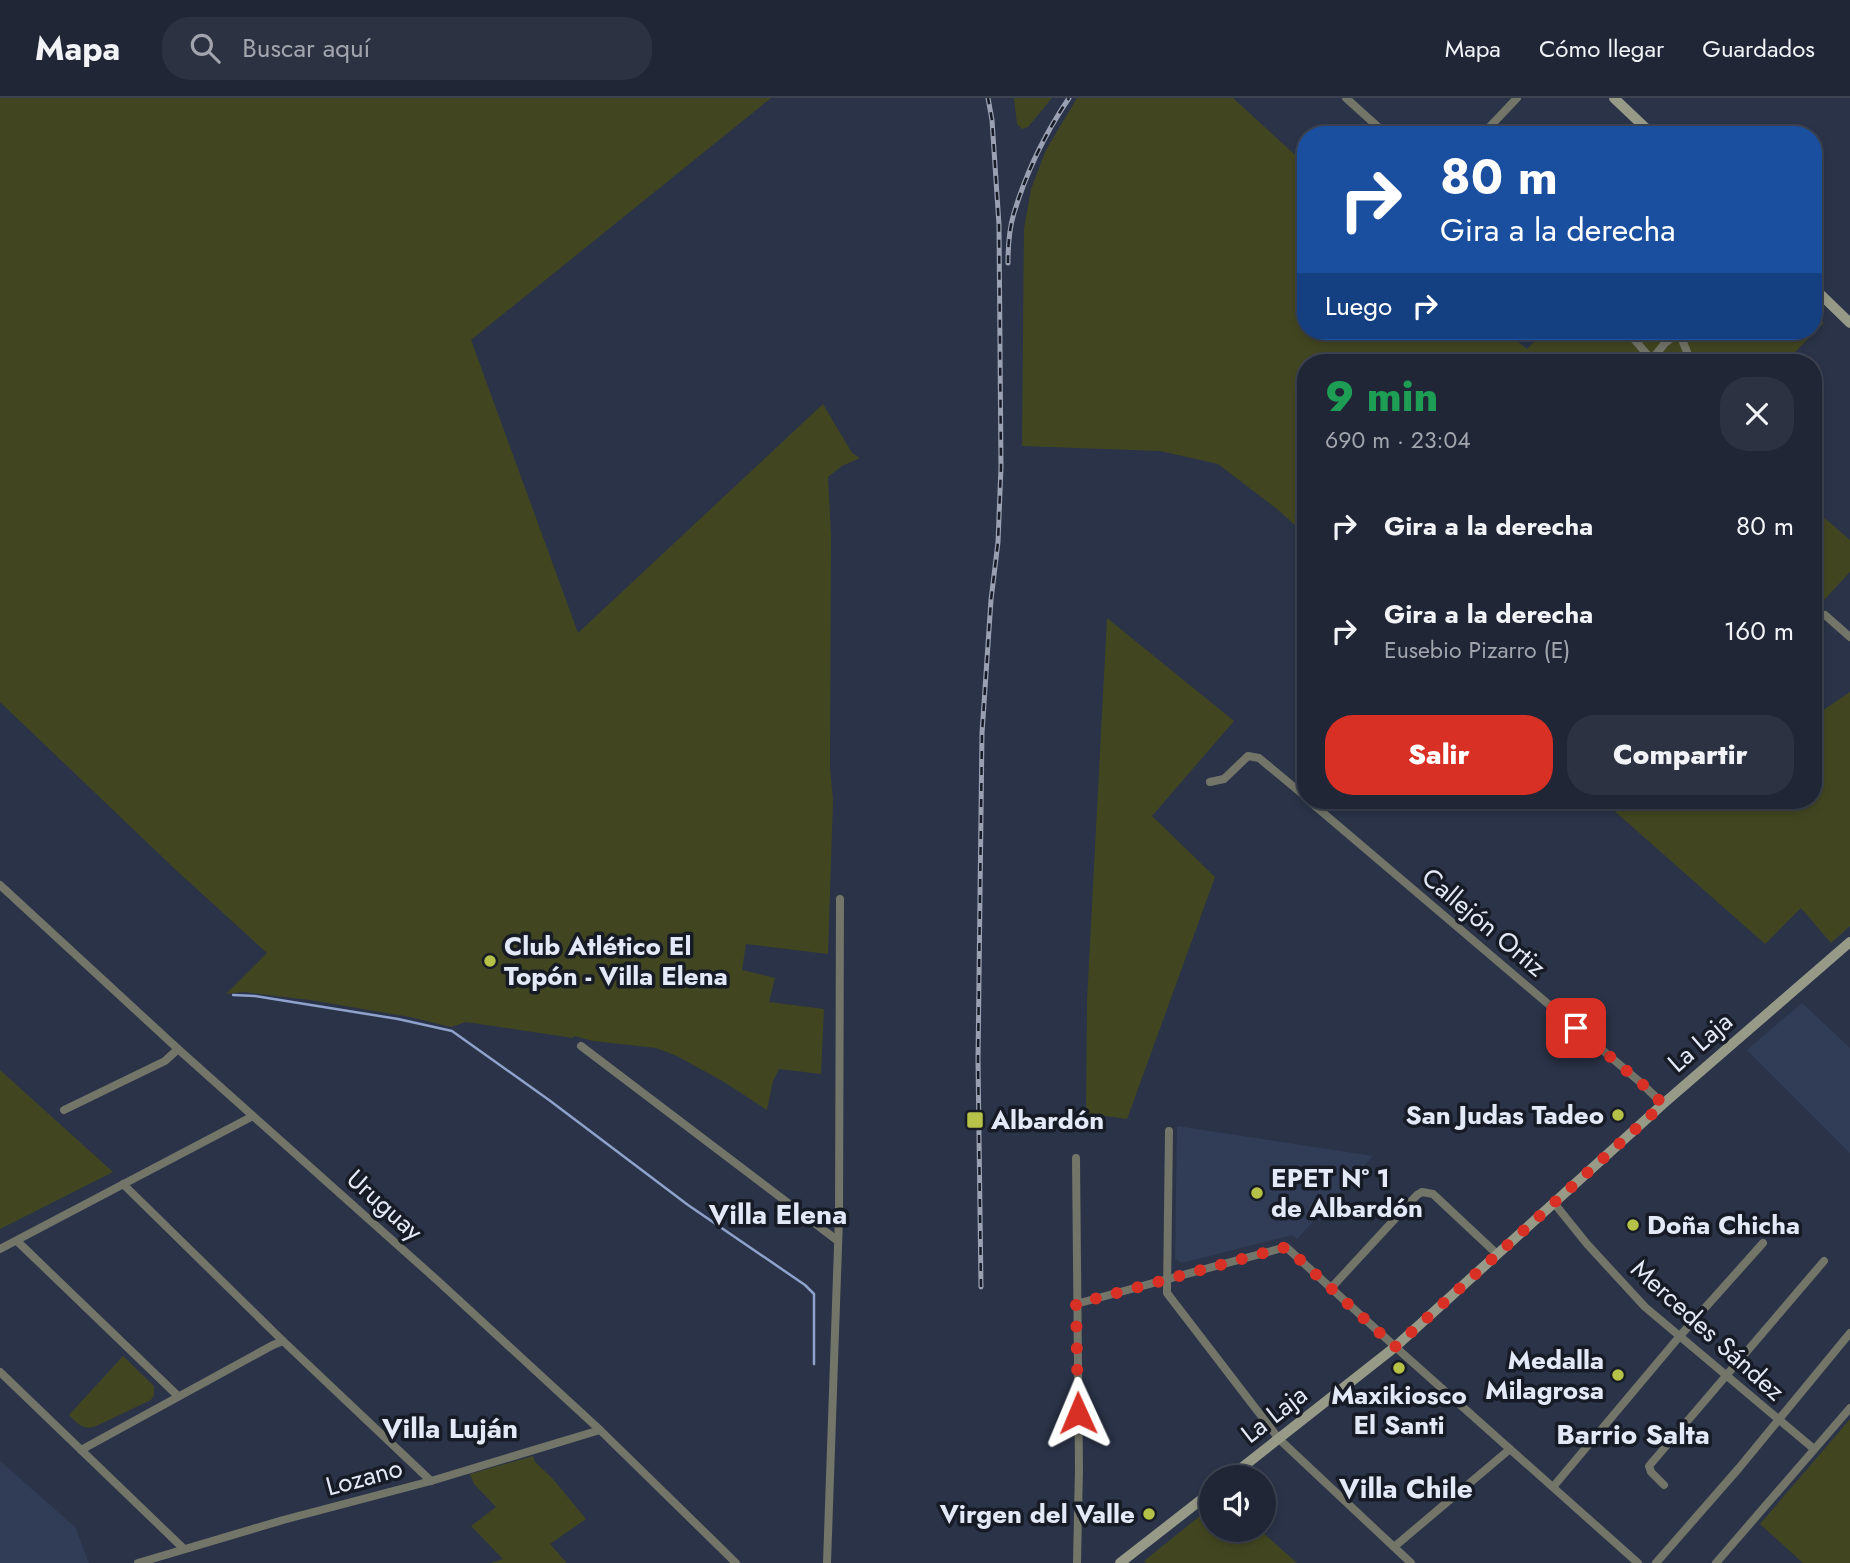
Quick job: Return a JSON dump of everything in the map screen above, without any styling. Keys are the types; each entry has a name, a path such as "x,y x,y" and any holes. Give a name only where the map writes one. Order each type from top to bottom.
{"main road":[{"path":"1614,98 1644,126"},
{"path":"1822,296 1850,323"},
{"name":"La Laja","path":"1245,1465 1395,1347 1663,1104 1850,942"},
{"path":"1120,1563 1199,1501"}],"street":[{"path":"1346,98 1377,126"},
{"path":"1491,126 1517,98"},
{"path":"1634,340 1645,354"},
{"path":"1655,354 1669,340"},
{"path":"1825,615 1850,637"},
{"name":"Callejón Ortiz","path":"1210,782 1224,779 1248,756 1259,758 1297,790"},
{"name":"Callejón Ortiz","path":"1319,809 1663,1104"},
{"name":"Uruguay","path":"0,885 600,1430 736,1563"},
{"path":"827,1563 838,1241 840,899"},
{"path":"581,1046 838,1241"},
{"path":"64,1110 164,1061 178,1049"},
{"path":"0,1249 253,1116"},
{"path":"1169,1130 1167,1293 1279,1439 1411,1563"},
{"path":"1076,1158 1079,1468 1077,1563"},
{"path":"124,1184 283,1341 431,1481"},
{"path":"1332,1287 1422,1192 1433,1194 1496,1254"},
{"name":"Mercedes Sández","path":"1554,1203 1587,1244 1645,1307 1814,1449"},
{"path":"17,1241 178,1396"},
{"path":"1553,1487 1679,1337 1763,1243"},
{"path":"1076,1304 1286,1247 1638,1563"},
{"path":"1664,1485 1648,1466 1824,1261"},
{"path":"1656,1563 1779,1421 1850,1333"},
{"path":"81,1450 283,1341"},
{"path":"0,1372 184,1549"},
{"path":"1716,1563 1850,1408"},
{"name":"Lozano","path":"138,1563 283,1520 431,1481 600,1430"},
{"path":"1394,1547 1510,1449"}],"shaded area":[{"path":"1802,1003 1850,1048 1850,1153 1747,1050"},
{"name":"EPET Nº 1 de Albardón","path":"1177,1126 1373,1156 1297,1239 1292,1235 1182,1263 1175,1259"},
{"path":"0,1461 75,1527 89,1563 0,1563"}],"green space":[{"path":"0,98 771,98 471,340 578,633 823,404 852,453 860,458 842,466 828,477 831,535 830,768 833,800 828,954 746,944 742,970 775,978 769,1002 824,1009 821,1074 779,1069 773,1081 767,1110 724,1082 677,1056 656,1048 466,1022 451,1027 410,1017 310,1000 244,992 226,994 267,953 0,702"},
{"path":"1014,98 1052,98 1028,127 1022,129 1017,124"},
{"path":"1077,98 1233,98 1297,157 1297,340 1516,340 1527,349 1536,340 1807,340 1793,354 1297,354 1297,527 1218,464 1160,451 1022,446 1024,229 1031,189 1046,150"},
{"path":"1822,516 1850,540 1850,572 1823,601"},
{"path":"1107,618 1234,721 1152,816 1215,877 1127,1119 1086,1115 1087,1001"},
{"path":"1850,692 1850,926 1831,943 1801,908 1765,944 1612,809 1822,809 1822,711"},
{"path":"0,1070 113,1172 0,1229"},
{"path":"123,1356 154,1386 151,1400 94,1427 80,1425 69,1415"},
{"path":"1850,1419 1850,1563 1803,1563 1760,1524"},
{"path":"533,1456 535,1462 586,1519 550,1544 567,1563 491,1563 503,1559 471,1526 496,1507 474,1484 470,1474"},
{"path":"1199,1517 1199,1542 1273,1542 1297,1563 1147,1563 1144,1561"}],"waterway":[{"path":"233,995 255,996 398,1019 452,1031 688,1205 805,1285 814,1294 814,1364"}],"railway":[{"path":"981,1287 978,1060 982,733 991,600 998,542 1001,467 999,225 988,98"},
{"path":"1008,263 1011,225 1024,183 1052,125 1069,98"}],"place":[{"name":"Club Atlético El Topón - Villa Elena","path":"490,961"},
{"name":"San Judas Tadeo","path":"1618,1115"},
{"name":"Albardón","path":"975,1120"},
{"name":"EPET Nº 1 de Albardón","path":"1257,1193"},
{"name":"Doña Chicha","path":"1633,1225"},
{"name":"Maxikiosco El Santi","path":"1399,1368"},
{"name":"Medalla Milagrosa","path":"1618,1375"},
{"name":"Virgen del Valle","path":"1149,1514"}],"district":[{"name":"Villa Elena","path":"778,1214"},
{"name":"Villa Luján","path":"450,1428"},
{"name":"Barrio Salta","path":"1633,1434"},
{"name":"Villa Chile","path":"1406,1488"}],"route":[{"path":"1078,1413 1076,1304 1286,1247 1395,1347 1663,1104 1576,1028"}]}
